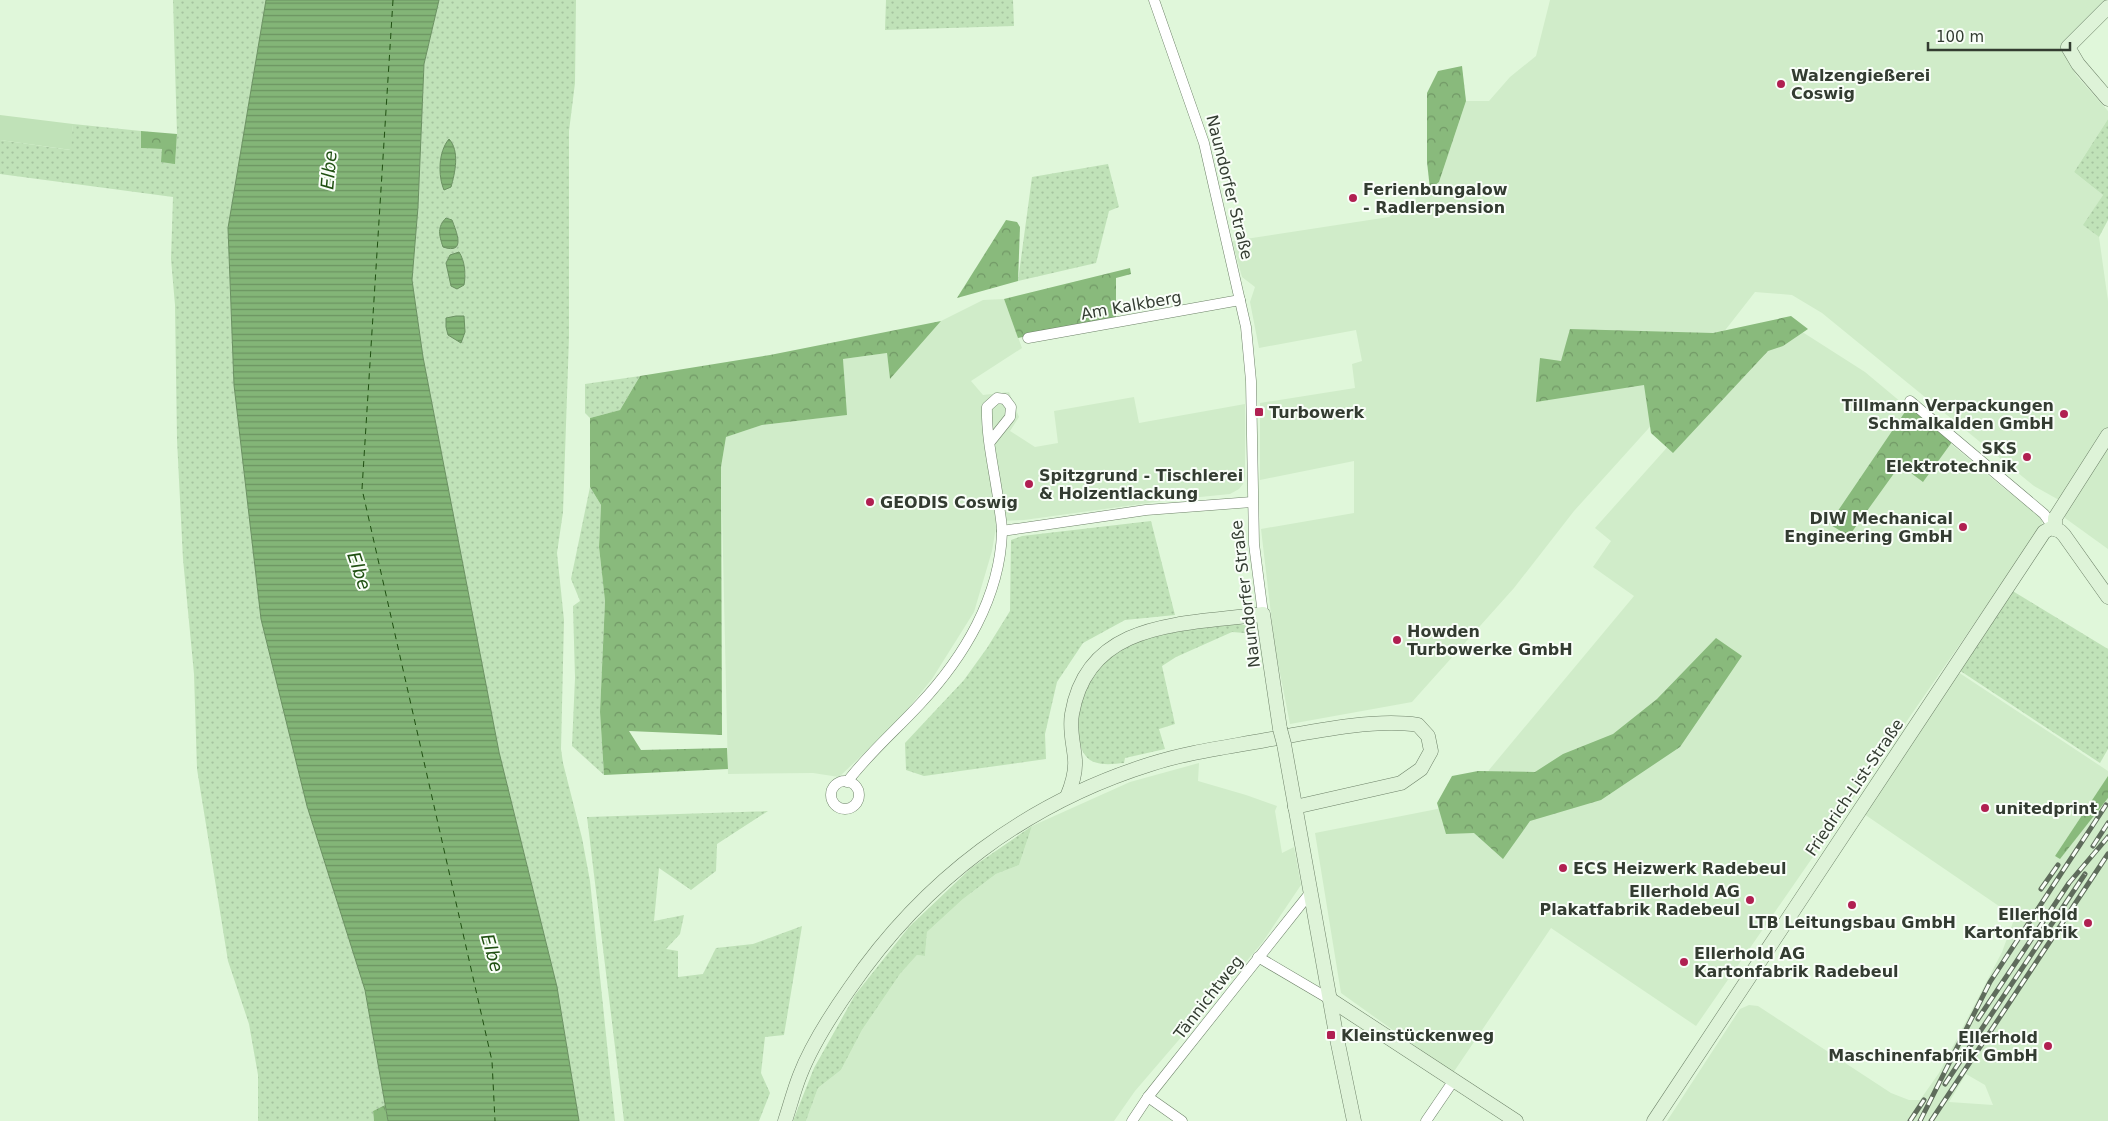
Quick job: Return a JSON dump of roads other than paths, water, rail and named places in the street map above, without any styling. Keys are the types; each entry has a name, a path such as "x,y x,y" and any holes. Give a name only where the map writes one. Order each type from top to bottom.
{"street":[{"name":"Naundorfer Straße","path":"1154,0 1204,143 1246,327 1250,358 1254,544 1263,614 1280,729 1354,1121"},
{"path":"2108,7 2068,47 2078,64 2108,99"},
{"name":"Am Kalkberg","path":"1028,338 1240,300"},
{"path":"1910,401 2044,514 2055,529 2060,531 2069,541 2108,597"},
{"path":"2055,529 2055,518 2108,435"},
{"path":"847,782 862,763 922,702 974,632 988,602 1002,531 990,442"},
{"path":"1002,531 1146,510 1252,502"},
{"name":"Friedrich-List-Straße","path":"1654,1121 2044,532 2047,529 2055,529"},
{"path":"1067,797 1074,780 1075,770 1071,735 1074,701 1092,665 1110,648 1135,634 1162,627 1263,614"},
{"path":"785,1121 801,1074 832,1014 878,948 919,902 966,860 1016,825 1067,797 1153,763 1214,749 1380,723 1418,725 1428,736 1431,751 1421,769 1401,783 1295,807"},
{"name":"Tännichtweg","path":"1132,1121 1148,1097 1310,893"},
{"path":"1258,957 1331,1000 1516,1121"},
{"path":"1426,1121 1454,1080"},
{"path":"1148,1097 1182,1121"}],"water":[{"name":"Elbe","path":"266,0 439,0 424,64 418,207 412,280 423,357 499,752 557,987 579,1121 388,1121 365,990 307,806 261,619 234,385 228,228"},
{"path":"449,139 455,150 455,169 451,187 444,190 440,164 445,144"},
{"path":"446,218 452,220 456,230 458,241 455,248 443,247 440,228"},
{"path":"459,252 464,264 465,277 464,285 457,289 451,286 446,263 450,255"},
{"path":"464,316 465,332 461,343 448,335 446,327 446,318"}],"railway":[{"path":"1920,1121 1990,982 2106,805"},
{"path":"2093,846 2108,823"},
{"path":"1978,1019 2069,883 2108,837"},
{"path":"1931,1121 2108,854"},
{"path":"2041,889 2058,865"},
{"path":"1945,1084 2085,874"},
{"path":"1910,1121 1924,1100"}],"place":[{"name":"Walzengießerei Coswig","path":"1781,84"},
{"name":"Ferienbungalow - Radlerpension","path":"1353,198"},
{"name":"Turbowerk","path":"1259,412"},
{"name":"Tillmann Verpackungen Schmalkalden GmbH","path":"2064,414"},
{"name":"SKS Elektrotechnik","path":"2027,457"},
{"name":"Spitzgrund - Tischlerei & Holzentlackung","path":"1029,484"},
{"name":"GEODIS Coswig","path":"870,502"},
{"name":"DIW Mechanical Engineering GmbH","path":"1963,527"},
{"name":"Howden Turbowerke GmbH","path":"1397,640"},
{"name":"unitedprint","path":"1985,808"},
{"name":"ECS Heizwerk Radebeul","path":"1563,868"},
{"name":"Ellerhold AG Plakatfabrik Radebeul","path":"1750,900"},
{"name":"LTB Leitungsbau GmbH","path":"1852,905"},
{"name":"Ellerhold Kartonfabrik","path":"2088,923"},
{"name":"Ellerhold AG Kartonfabrik Radebeul","path":"1684,962"},
{"name":"Kleinstückenweg","path":"1331,1035"},
{"name":"Ellerhold Maschinenfabrik GmbH","path":"2048,1046"}]}
